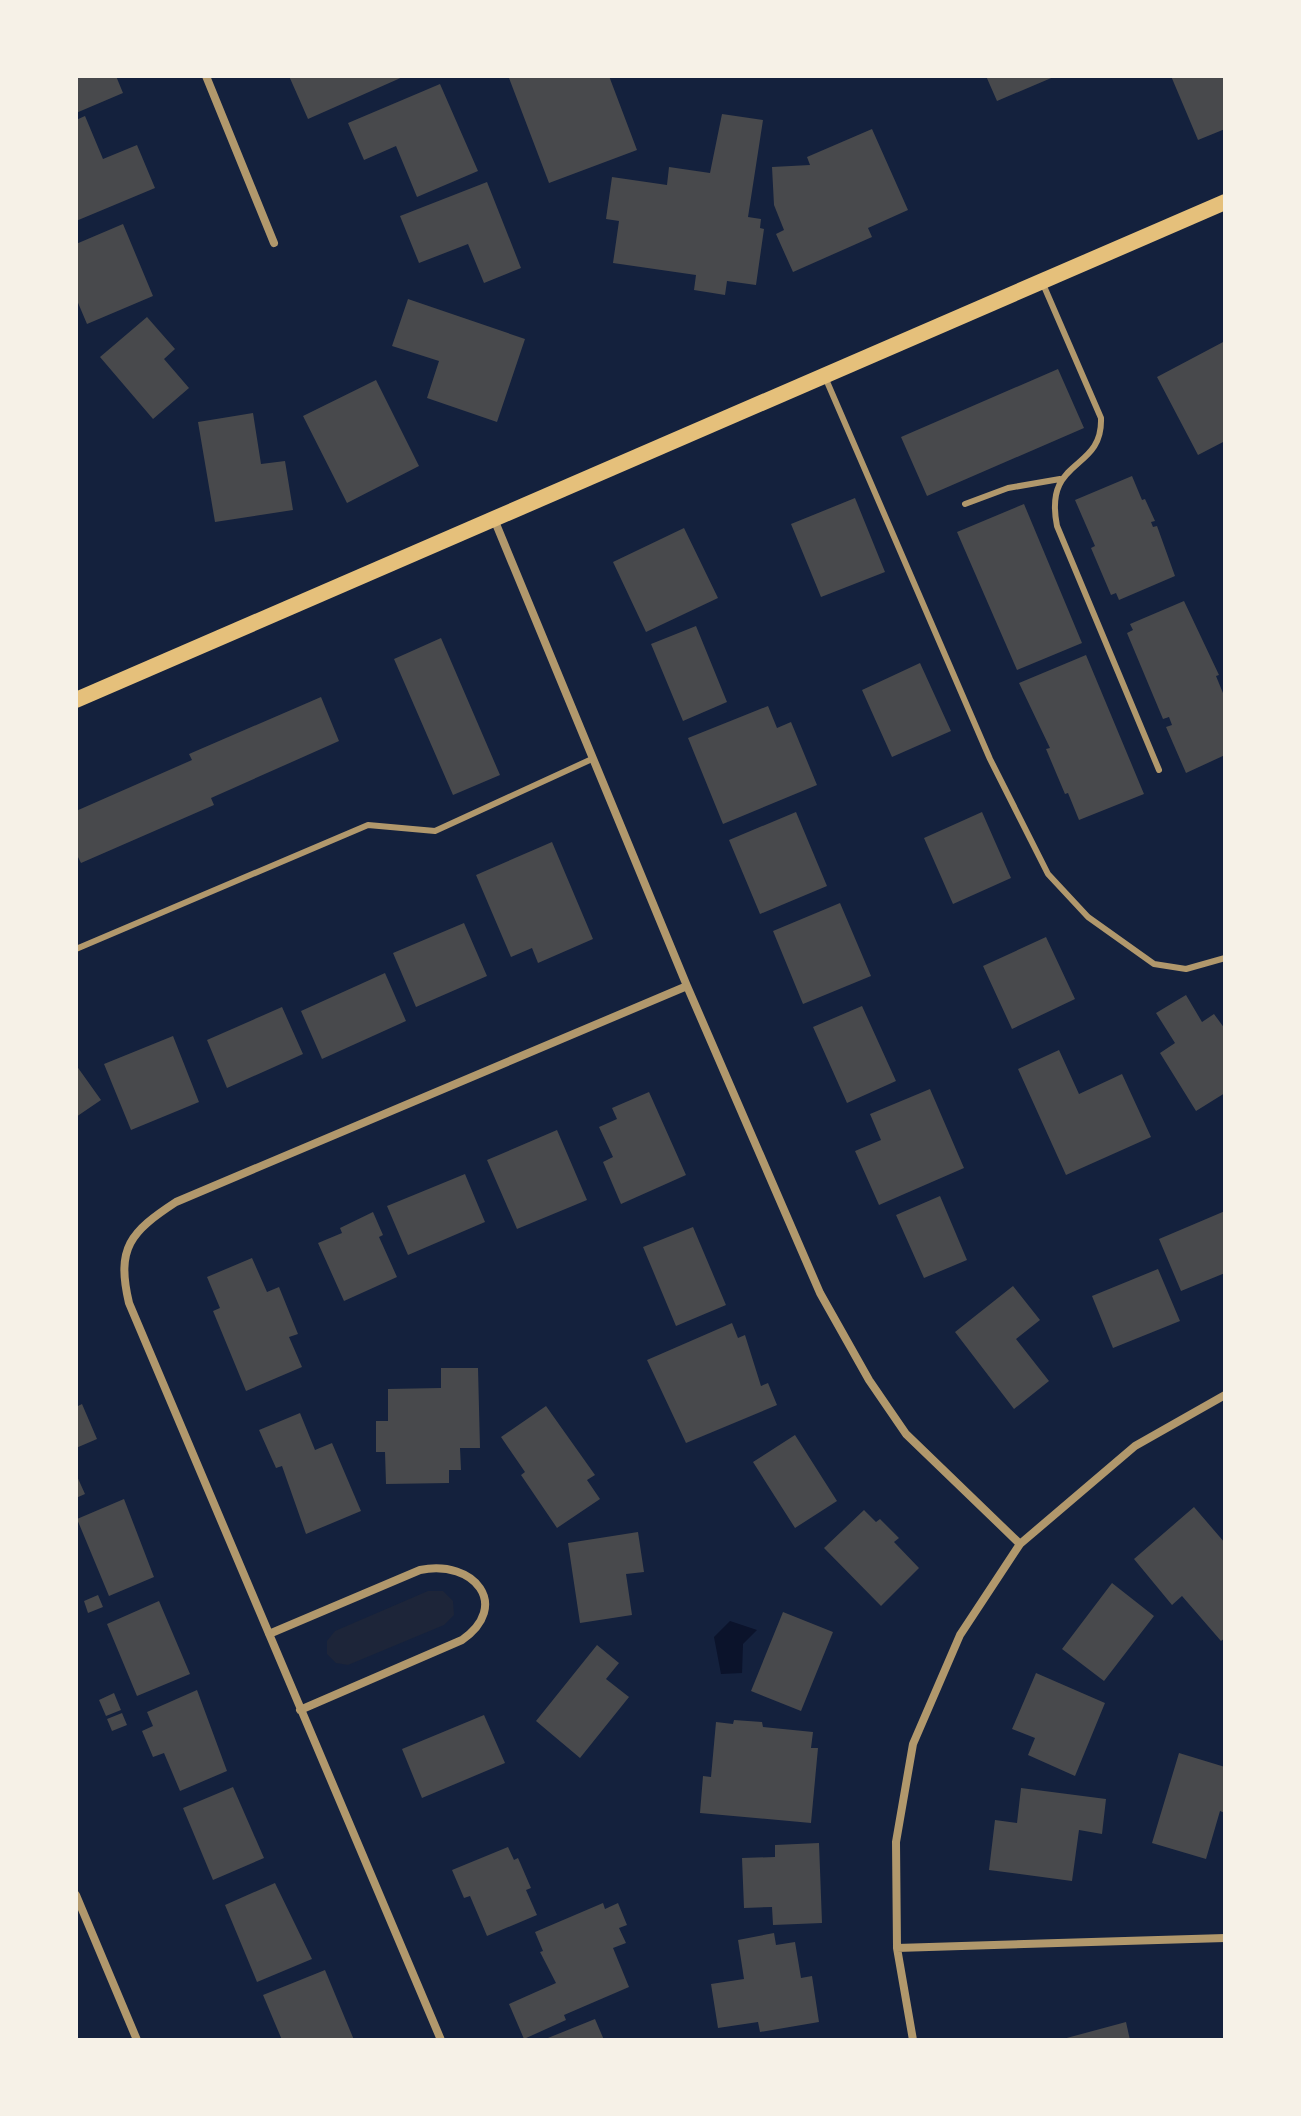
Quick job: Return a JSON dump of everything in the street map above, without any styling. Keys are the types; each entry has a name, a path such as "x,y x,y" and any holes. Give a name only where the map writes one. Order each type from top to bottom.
{"main road":[{"path":"76,700 1225,202"}],"street":[{"path":"206,76 274,243"},
{"path":"494,519 687,986 820,1293 869,1380 906,1434 1020,1544"},
{"path":"441,2040 129,1303 122,1273 125,1248 145,1222 176,1202 687,986"},
{"path":"913,2040 897,1948 896,1842 913,1744 960,1635 1020,1544 1135,1446 1225,1395"},
{"path":"269,1634 420,1570 438,1566 462,1571 481,1591 484,1615 472,1634 300,1710"},
{"path":"76,1895 137,2040"},
{"path":"897,1948 1225,1938"}],"lane":[{"path":"1041,281 1101,418 1102,428 1093,448 1060,479 1053,500 1057,526 1159,770"},
{"path":"824,374 990,759 1048,874 1088,917 1154,964 1186,969 1225,958"},
{"path":"965,504 1008,488 1060,479"},
{"path":"76,949 368,825 435,831 592,759"}],"shaded area":[{"path":"428,1591 443,1591 453,1601 454,1615 444,1625 348,1665 336,1663 327,1654 327,1641 335,1631"},
{"path":"730,1621 757,1630 743,1644 742,1673 721,1674 714,1637"}],"building":[{"path":"76,76 116,76 123,93 76,113"},
{"path":"289,76 405,76 308,119"},
{"path":"609,76 637,150 549,183 509,78"},
{"path":"986,76 1056,76 997,101"},
{"path":"1171,76 1225,76 1225,129 1198,140"},
{"path":"440,84 478,171 417,197 396,146 364,160 348,123"},
{"path":"722,114 763,120 748,217 761,219 760,228 764,229 756,285 727,281 725,295 694,290 696,275 613,263 619,221 606,219 612,177 667,185 669,167 710,173"},
{"path":"85,116 103,159 137,145 155,188 76,221 76,120"},
{"path":"872,129 908,210 868,228 872,237 793,272 776,234 784,230 774,205 772,167 810,165 807,157"},
{"path":"487,182 521,268 484,283 468,244 419,263 400,216"},
{"path":"123,224 153,296 87,324 76,298 76,244"},
{"path":"408,299 525,339 497,422 427,398 439,361 392,346"},
{"path":"147,317 175,349 164,359 189,388 153,419 100,357"},
{"path":"1225,341 1225,441 1198,455 1157,377"},
{"path":"1058,369 1084,428 927,496 901,437"},
{"path":"376,380 419,466 347,503 303,416"},
{"path":"253,413 261,464 285,461 293,510 215,522 198,422"},
{"path":"1132,476 1155,521 1151,522 1153,527 1157,526 1175,576 1119,600 1116,593 1111,595 1091,548 1095,546 1075,500"},
{"path":"855,498 885,572 821,597 791,524"},
{"path":"1024,504 1082,643 1017,670 957,532"},
{"path":"684,528 718,598 646,632 613,562"},
{"path":"1184,601 1219,675 1216,676 1225,698 1225,755 1186,773 1166,727 1172,725 1169,717 1163,719 1127,633 1133,630 1130,624"},
{"path":"696,626 727,702 683,721 651,644"},
{"path":"441,638 500,775 453,795 394,659"},
{"path":"1086,655 1144,794 1079,820 1019,683"},
{"path":"920,663 951,731 892,757 862,690"},
{"path":"321,697 339,741 211,798 214,805 81,863 76,853 76,811 192,760 189,754"},
{"path":"768,706 777,728 791,722 817,785 723,824 688,738"},
{"path":"796,812 827,886 760,914 729,840"},
{"path":"982,812 1011,878 953,904 924,838"},
{"path":"552,842 593,939 538,963 532,948 511,957 476,875"},
{"path":"840,903 871,976 803,1004 773,931"},
{"path":"464,923 487,976 416,1007 393,953"},
{"path":"1046,937 1075,999 1012,1029 983,966"},
{"path":"385,973 406,1021 322,1059 301,1011"},
{"path":"1186,995 1202,1022 1214,1014 1225,1029 1225,1093 1196,1111 1160,1053 1175,1043 1156,1013"},
{"path":"862,1006 896,1081 847,1103 813,1027"},
{"path":"282,1007 303,1054 227,1088 207,1040"},
{"path":"173,1036 199,1102 131,1130 104,1064"},
{"path":"1059,1050 1079,1094 1122,1074 1151,1137 1066,1175 1018,1069"},
{"path":"76,1065 101,1100 76,1117"},
{"path":"930,1089 964,1168 879,1205 855,1151 881,1140 870,1114"},
{"path":"649,1092 686,1175 621,1204 603,1162 613,1157 599,1127 617,1119 612,1108"},
{"path":"557,1130 587,1200 517,1229 487,1160"},
{"path":"465,1174 485,1222 408,1255 387,1206"},
{"path":"940,1196 967,1260 924,1278 896,1215"},
{"path":"1225,1211 1225,1273 1181,1291 1159,1239"},
{"path":"373,1212 383,1235 379,1237 397,1277 344,1301 318,1243 342,1233 340,1228"},
{"path":"693,1227 726,1305 676,1326 643,1247"},
{"path":"252,1258 267,1292 279,1287 298,1334 289,1337 302,1367 246,1391 213,1311 220,1308 207,1277"},
{"path":"1158,1269 1180,1321 1113,1348 1092,1296"},
{"path":"1013,1286 1040,1320 1016,1339 1049,1381 1014,1409 955,1332"},
{"path":"732,1323 738,1338 745,1335 761,1386 768,1383 777,1405 686,1443 647,1360"},
{"path":"441,1368 478,1368 480,1448 460,1448 461,1470 449,1470 449,1483 386,1484 385,1452 376,1452 376,1421 388,1421 388,1389 441,1388"},
{"path":"82,1404 97,1439 76,1448 76,1407"},
{"path":"546,1406 595,1475 587,1480 600,1499 557,1528 521,1475 525,1472 501,1437"},
{"path":"300,1413 315,1450 332,1443 361,1511 306,1534 282,1466 276,1468 259,1430"},
{"path":"795,1435 837,1501 795,1528 753,1462"},
{"path":"76,1474 85,1494 76,1498"},
{"path":"124,1499 154,1577 109,1596 77,1519"},
{"path":"1194,1507 1225,1543 1225,1638 1221,1641 1182,1596 1172,1605 1134,1559"},
{"path":"864,1510 876,1522 880,1519 899,1538 894,1542 919,1568 881,1606 824,1548"},
{"path":"638,1532 644,1572 626,1574 632,1615 580,1623 568,1543"},
{"path":"1112,1583 1154,1616 1104,1681 1062,1649"},
{"path":"98,1595 103,1607 88,1613 84,1601"},
{"path":"159,1601 190,1674 137,1696 107,1624"},
{"path":"783,1612 833,1632 801,1711 751,1691"},
{"path":"597,1645 619,1663 606,1679 629,1697 580,1758 536,1721"},
{"path":"1036,1673 1105,1703 1075,1776 1028,1755 1035,1738 1012,1729"},
{"path":"197,1690 227,1771 180,1791 164,1753 153,1757 142,1731 153,1726 147,1712"},
{"path":"114,1693 121,1710 106,1716 99,1700"},
{"path":"122,1713 127,1725 112,1731 107,1719"},
{"path":"484,1715 505,1763 422,1798 402,1749"},
{"path":"734,1720 762,1722 763,1727 813,1732 811,1748 818,1748 811,1823 700,1813 703,1776 711,1777 716,1722 733,1724"},
{"path":"1179,1753 1225,1767 1225,1813 1220,1811 1206,1859 1152,1843"},
{"path":"233,1787 264,1858 213,1880 183,1808"},
{"path":"1021,1788 1106,1799 1102,1834 1079,1830 1072,1881 989,1870 995,1820 1017,1823"},
{"path":"819,1843 822,1923 773,1925 772,1907 744,1908 742,1858 775,1857 775,1845"},
{"path":"508,1847 514,1860 518,1858 531,1888 526,1890 537,1915 487,1936 470,1896 464,1898 452,1870"},
{"path":"275,1883 312,1959 257,1982 225,1905"},
{"path":"603,1903 605,1909 618,1903 627,1925 619,1928 626,1943 613,1948 629,1987 564,2015 566,2020 524,2039 509,2004 556,1983 540,1952 543,1951 535,1932"},
{"path":"774,1933 776,1945 795,1942 801,1978 812,1976 819,2022 760,2032 758,2022 718,2028 711,1984 744,1979 738,1940"},
{"path":"325,1970 354,2040 282,2040 263,1995"},
{"path":"595,2019 604,2040 543,2040"},
{"path":"1126,2022 1130,2040 1063,2040 1063,2039"}]}
